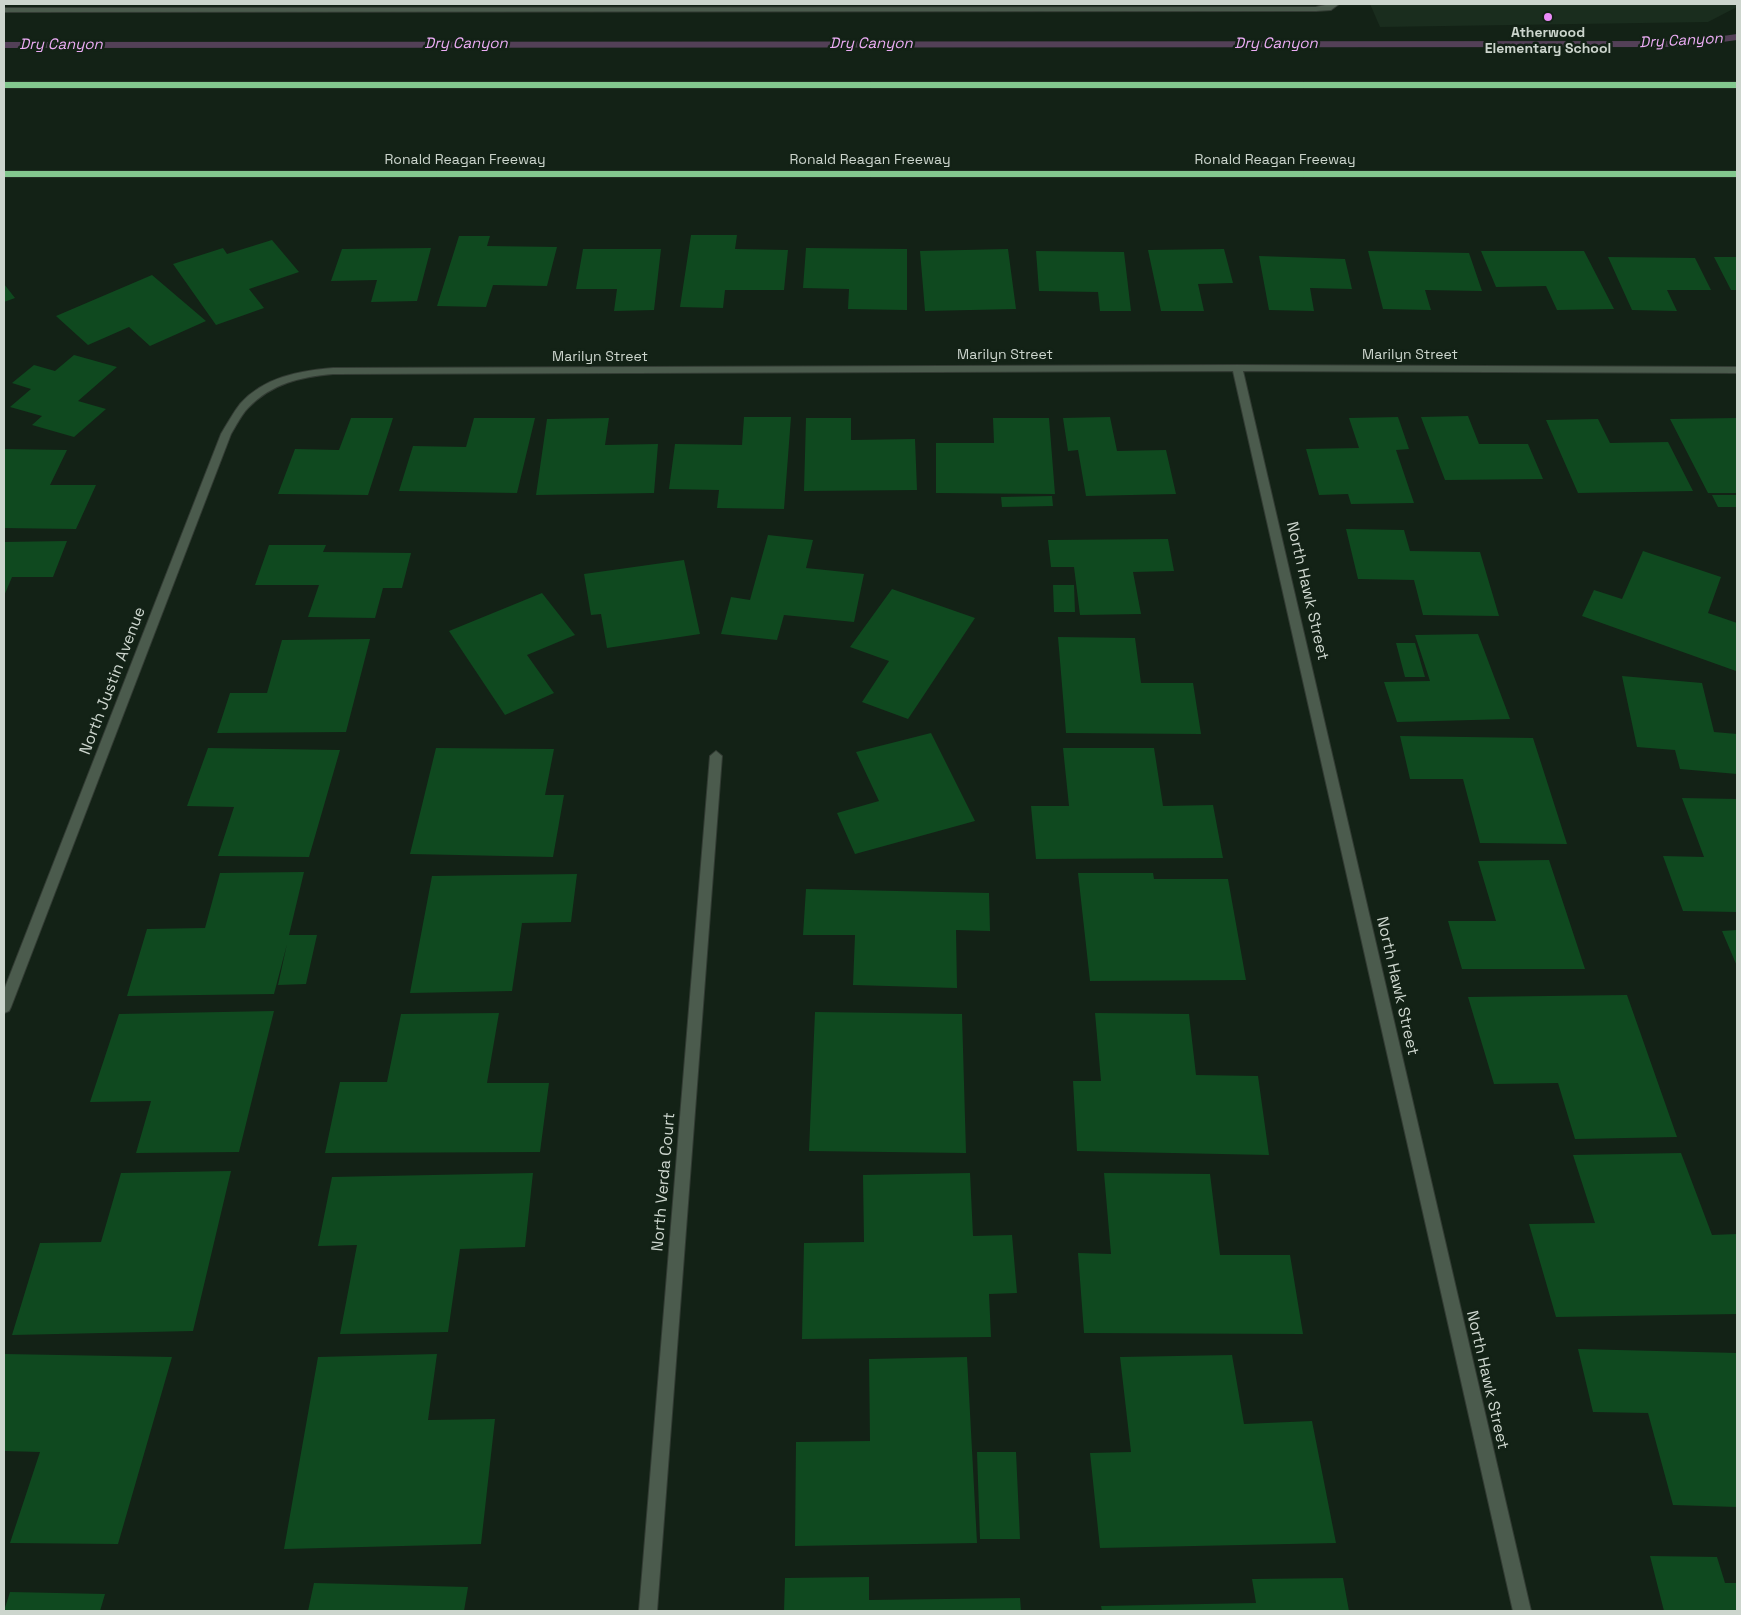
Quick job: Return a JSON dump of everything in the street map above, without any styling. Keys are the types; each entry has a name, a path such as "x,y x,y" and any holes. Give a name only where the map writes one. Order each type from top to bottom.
{"highway":[{"path":"4,85 1737,85"},
{"name":"Ronald Reagan Freeway","path":"4,174 1737,174"}],"street":[{"path":"4,10 129,6 926,6 1316,9 1328,8 1335,4"},
{"name":"Marilyn Street","path":"274,383 303,374 333,371 1237,368 1737,370"},
{"name":"North Hawk Street","path":"1237,368 1522,1611"},
{"name":"North Justin Avenue","path":"4,1006 226,434 244,406 274,383"},
{"name":"North Verda Court","path":"648,1611 716,756"}],"shaded area":[{"name":"Atherwood Elementary School","path":"1370,4 1737,4 1737,7 1708,22 1380,27"}],"building":[{"path":"691,235 737,235 735,249 788,250 784,290 725,290 723,308 680,307"},
{"path":"459,236 490,236 487,246 557,247 547,286 493,285 486,307 437,306"},
{"path":"272,240 299,272 249,289 264,308 216,325 173,264 223,248 227,254"},
{"path":"431,248 417,301 371,302 377,280 331,281 342,249"},
{"path":"806,248 907,249 907,310 848,309 849,289 803,288"},
{"path":"583,249 661,249 654,310 614,311 617,289 576,289"},
{"path":"1008,249 1016,309 925,311 920,251"},
{"path":"1224,249 1233,283 1198,284 1204,311 1161,311 1148,250"},
{"path":"1036,251 1124,252 1131,311 1100,311 1098,292 1039,291"},
{"path":"1368,251 1469,253 1482,291 1425,290 1431,310 1383,309"},
{"path":"1481,251 1584,251 1614,309 1557,310 1546,286 1496,287"},
{"path":"1259,256 1345,259 1352,289 1310,288 1314,311 1269,310"},
{"path":"1608,257 1695,258 1711,290 1667,290 1677,311 1632,310"},
{"path":"1714,257 1737,257 1737,290 1731,290"},
{"path":"152,275 206,321 150,346 129,327 88,345 56,316"},
{"path":"4,284 15,298 4,302"},
{"path":"74,355 117,367 78,401 106,409 74,437 32,425 42,416 10,407 31,389 12,383 34,365 55,371"},
{"path":"1468,416 1479,444 1528,444 1543,479 1445,480 1421,417"},
{"path":"744,417 791,417 784,509 717,508 719,490 669,489 675,444 742,445"},
{"path":"1110,417 1117,451 1166,450 1176,494 1086,496 1078,450 1068,451 1063,418"},
{"path":"1398,417 1409,449 1396,450 1414,503 1351,504 1348,494 1319,495 1306,449 1359,448 1349,418"},
{"path":"351,418 393,418 368,495 278,494 295,449 339,450"},
{"path":"474,418 535,418 517,493 399,491 413,446 466,447"},
{"path":"609,418 605,445 658,444 654,493 536,495 547,419"},
{"path":"806,418 851,418 851,440 915,439 917,490 804,491"},
{"path":"993,418 1049,418 1055,494 936,493 936,443 994,443"},
{"path":"1737,418 1737,493 1708,493 1670,419"},
{"path":"1598,419 1610,443 1668,442 1693,491 1578,493 1546,420"},
{"path":"4,449 67,450 50,485 96,485 76,529 4,528"},
{"path":"1712,495 1737,495 1737,507 1718,507"},
{"path":"1052,496 1053,506 1002,507 1001,497"},
{"path":"1346,529 1404,530 1410,551 1480,552 1499,616 1423,615 1414,580 1358,579"},
{"path":"768,535 813,540 806,568 864,574 854,622 784,615 777,640 721,634 731,597 750,600"},
{"path":"1168,539 1174,571 1133,572 1141,614 1080,615 1074,567 1051,567 1048,540"},
{"path":"67,541 53,577 12,577 4,596 4,542"},
{"path":"269,545 326,545 323,552 411,553 402,588 383,588 375,618 308,617 319,585 255,585"},
{"path":"1643,551 1721,577 1708,613 1737,623 1736,671 1582,616 1594,590 1622,599"},
{"path":"684,560 700,634 607,648 601,614 591,615 584,574"},
{"path":"1053,585 1074,585 1075,612 1054,612"},
{"path":"892,589 975,618 908,719 862,702 889,661 850,647"},
{"path":"542,593 575,635 527,655 554,693 505,715 449,631"},
{"path":"1478,634 1510,719 1397,722 1384,682 1430,681 1415,635"},
{"path":"1058,637 1135,638 1141,683 1193,683 1201,734 1066,733"},
{"path":"370,639 346,732 217,733 230,693 267,693 282,640"},
{"path":"1396,643 1415,643 1425,677 1405,677"},
{"path":"1622,676 1702,683 1714,732 1737,734 1737,774 1680,769 1675,750 1637,747"},
{"path":"931,733 975,821 855,854 837,813 879,801 856,752"},
{"path":"1400,736 1533,738 1567,844 1480,843 1463,779 1410,779"},
{"path":"208,748 340,750 309,857 218,856 234,807 187,806"},
{"path":"436,748 554,749 545,795 564,795 553,857 410,854"},
{"path":"1063,748 1154,748 1163,806 1213,805 1223,858 1036,859 1031,806 1069,806"},
{"path":"1682,798 1737,799 1737,912 1683,911 1663,856 1704,857"},
{"path":"1549,860 1585,969 1462,969 1448,921 1496,921 1478,861"},
{"path":"304,872 289,935 317,935 306,984 278,985 287,944 274,994 127,996 147,929 205,928 220,873"},
{"path":"1078,873 1153,873 1154,879 1228,879 1246,980 1090,981"},
{"path":"577,874 571,922 522,923 512,991 410,993 432,876"},
{"path":"806,889 989,893 990,931 956,930 957,988 853,985 855,935 803,935"},
{"path":"1737,930 1737,966 1722,931"},
{"path":"1627,995 1677,1137 1575,1139 1558,1083 1494,1084 1468,997"},
{"path":"274,1011 239,1152 136,1153 151,1101 90,1102 119,1014"},
{"path":"815,1012 962,1014 966,1153 809,1151"},
{"path":"499,1013 487,1083 549,1083 540,1152 325,1153 340,1082 387,1082 401,1014"},
{"path":"1095,1013 1189,1014 1196,1075 1258,1076 1269,1155 1077,1151 1073,1081 1101,1081"},
{"path":"1681,1153 1712,1235 1737,1234 1737,1314 1556,1317 1529,1224 1595,1223 1573,1155"},
{"path":"231,1171 193,1331 12,1335 40,1243 101,1242 121,1173"},
{"path":"533,1173 525,1247 460,1249 448,1332 340,1334 357,1245 318,1246 332,1177"},
{"path":"970,1173 973,1236 1012,1235 1017,1293 989,1294 991,1337 802,1339 804,1243 864,1242 863,1175"},
{"path":"1104,1173 1210,1174 1220,1255 1290,1255 1303,1334 1084,1333 1078,1253 1111,1254"},
{"path":"1578,1349 1737,1353 1737,1507 1673,1505 1648,1413 1593,1412"},
{"path":"4,1354 172,1357 118,1544 10,1543 40,1452 4,1451"},
{"path":"437,1354 428,1420 495,1419 481,1544 284,1549 318,1357"},
{"path":"1232,1355 1244,1424 1312,1421 1336,1543 1100,1548 1090,1453 1131,1452 1120,1357"},
{"path":"967,1357 977,1543 795,1546 796,1442 870,1441 869,1359"},
{"path":"977,1452 1016,1452 1020,1539 980,1539"},
{"path":"1650,1556 1717,1557 1725,1583 1737,1583 1737,1611 1664,1611"},
{"path":"869,1577 869,1600 1020,1598 1021,1611 784,1611 785,1578"},
{"path":"1343,1578 1349,1611 1102,1611 1101,1606 1256,1603 1252,1579"},
{"path":"314,1583 468,1587 464,1611 308,1611"},
{"path":"10,1592 105,1594 100,1611 4,1611"}],"waterway":[{"name":"Dry Canyon","path":"4,45 1686,44 1737,37"}],"place":[{"name":"Atherwood Elementary School","path":"1548,17"}]}
